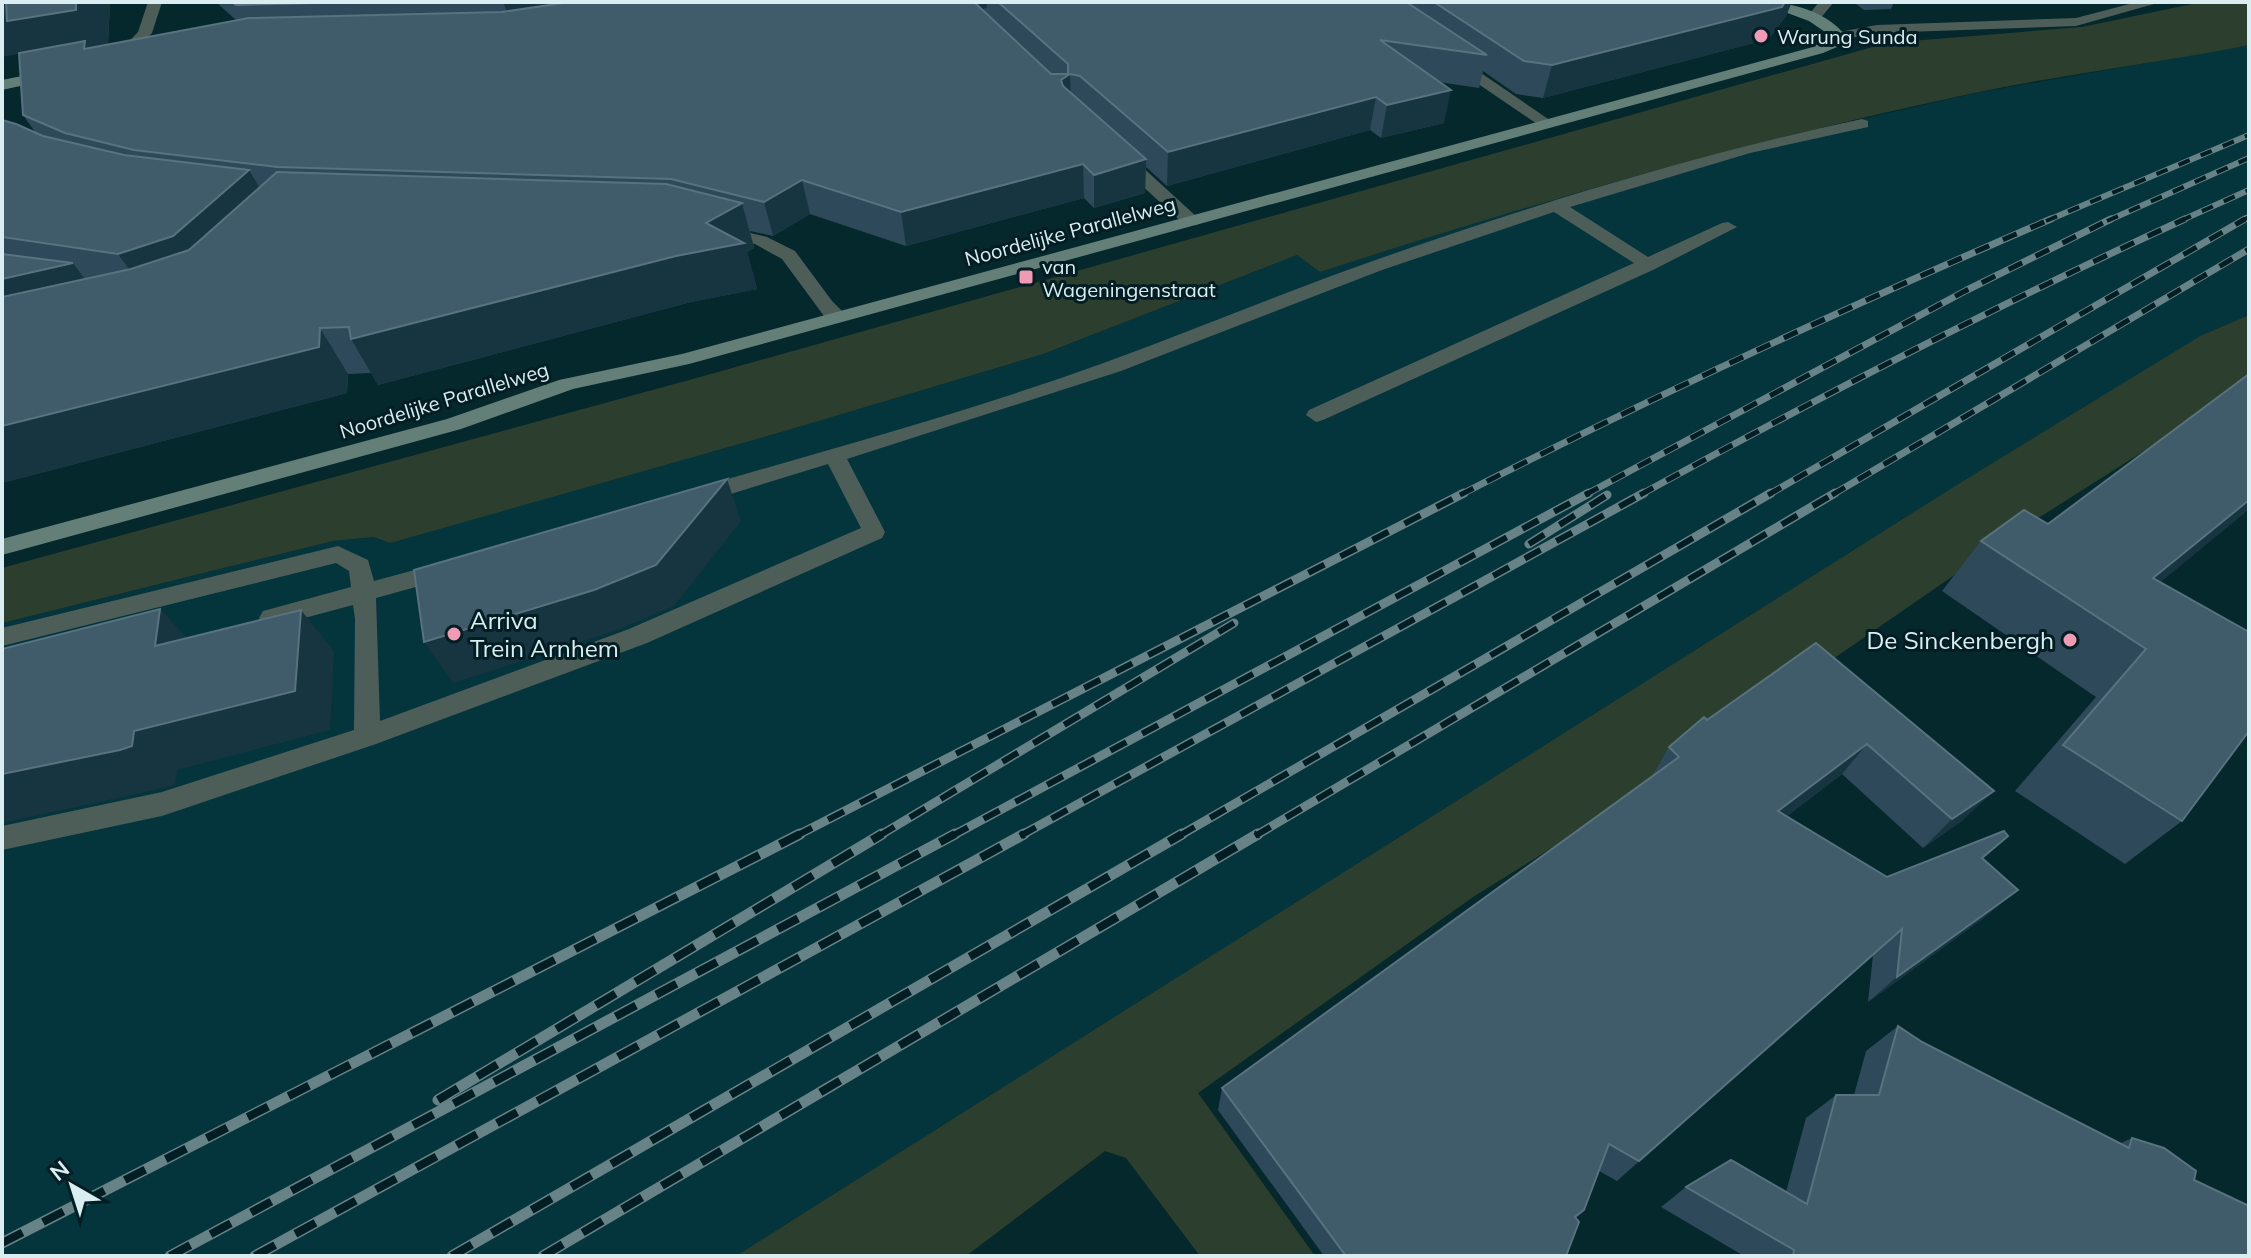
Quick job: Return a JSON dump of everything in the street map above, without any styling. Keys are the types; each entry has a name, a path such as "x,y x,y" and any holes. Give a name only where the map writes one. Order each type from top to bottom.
{"street":[{"path":"146,58 108,64 145,33 155,2"},
{"path":"1765,2 1814,17 1831,26 1839,36"},
{"path":"1814,17 1827,2"},
{"name":"Noordelijke Parallelweg","path":"2,547 454,424 503,403 584,379 682,360 1818,50 1832,44 1839,36 1877,29 2076,22 2154,2"},
{"path":"1445,55 1546,123"},
{"path":"2,85 72,72"},
{"path":"674,503 1114,366 1376,266 1556,206 1746,149 1862,124"},
{"path":"1106,144 1191,221"},
{"path":"1556,206 1649,265"},
{"path":"1316,415 1728,227"},
{"path":"707,228 760,240 795,260 825,309 838,317"},
{"path":"2,838 162,804 367,736 638,636 874,532 834,455"},
{"path":"2,637 338,554 360,566 365,594 367,736"},
{"path":"244,625 468,564"}],"shaded area":[{"path":"2249,45 2249,315 2200,336 1955,486 736,1256 2,1256 2,623 333,541 375,537 390,542 785,431 1043,354 1297,255 1320,272 1499,214 1722,151 1976,93"}],"green space":[{"path":"2202,2 2249,2 2249,45 2008,86 1808,131 1563,197 1320,272 1297,255 1043,354 785,431 390,543 374,537 333,541 2,623 2,568 711,374 1887,43 2082,27"},
{"path":"2249,315 2249,378 2210,409 2018,531 1638,794 1473,897 1198,1093 1315,1256 1200,1256 1126,1158 1105,1151 966,1256 736,1256 1955,486 2200,336"}],"building":[{"path":"6,2 76,2 76,10 7,21"},
{"path":"232,2 358,2 236,5"},
{"path":"570,2 974,2 1051,74 1068,74 1068,64 998,2 1406,2 1487,55 1380,40 1451,90 1387,105 1376,97 1168,152 1080,76 1070,74 1061,80 1063,86 1146,159 1094,175 1083,164 901,212 802,180 764,202 671,179 278,167 134,150 65,133 23,115 19,53 85,41 84,49 249,18 502,12"},
{"path":"1434,2 1785,2 1782,7 1552,65 1524,61"},
{"path":"2,120 43,136 124,155 249,170 173,236 118,254 2,237"},
{"path":"277,172 666,184 742,203 706,223 744,243 676,256 351,339 349,327 320,328 319,347 2,426 2,297 131,269 189,250"},
{"path":"2,254 73,263 2,279"},
{"name":"De Sinckenbergh","path":"2249,374 2249,500 2153,578 2249,632 2249,731 2182,821 2063,745 2146,649 1981,541 2024,510 2048,524"},
{"path":"727,479 656,565 594,590 424,642 414,570"},
{"path":"160,609 155,646 301,610 295,691 134,731 132,746 120,750 2,774 2,649"},
{"path":"1816,643 1994,791 1952,819 1867,744 1778,811 1887,877 2004,831 2008,836 1982,858 2018,890 1897,977 1902,929 1639,1161 1609,1144 1584,1210 1575,1217 1579,1222 1566,1256 1346,1256 1222,1088 1679,757 1669,747 1704,717 1707,720"},
{"path":"1898,1026 1922,1042 2129,1148 2132,1138 2164,1148 2196,1171 2194,1180 2249,1206 2249,1256 1793,1256 1794,1250 1686,1187 1731,1160 1807,1204 1836,1095 1879,1095"}],"railway":[{"path":"2046,221 2249,135"},
{"path":"2107,221 2249,158"},
{"path":"2180,221 2249,190"},
{"path":"2245,219 2249,217"},
{"path":"1464,493 1753,352 2051,219"},
{"path":"1585,495 1967,290 2111,219"},
{"path":"1640,495 1910,352 2185,219"},
{"path":"1768,495 2245,219"},
{"path":"2241,221 2245,219"},
{"path":"1832,495 2249,249"},
{"path":"796,836 1464,493"},
{"path":"1460,495 1464,493"},
{"path":"952,836 1589,493"},
{"path":"1020,836 1644,493"},
{"path":"1179,836 1771,493"},
{"path":"1255,836 1835,493"},
{"path":"1529,544 1607,495"},
{"path":"879,836 1234,623"},
{"path":"2,1243 800,834"},
{"path":"438,1100 882,834"},
{"path":"170,1256 955,834"},
{"path":"255,1256 1024,834"},
{"path":"452,1256 1182,834"},
{"path":"543,1256 1258,834"}],"place":[{"name":"Warung Sunda","path":"1761,36"},
{"name":"van Wageningenstraat","path":"1026,277"},
{"name":"Arriva Trein Arnhem","path":"454,634"},
{"name":"De Sinckenbergh","path":"2070,640"}]}
